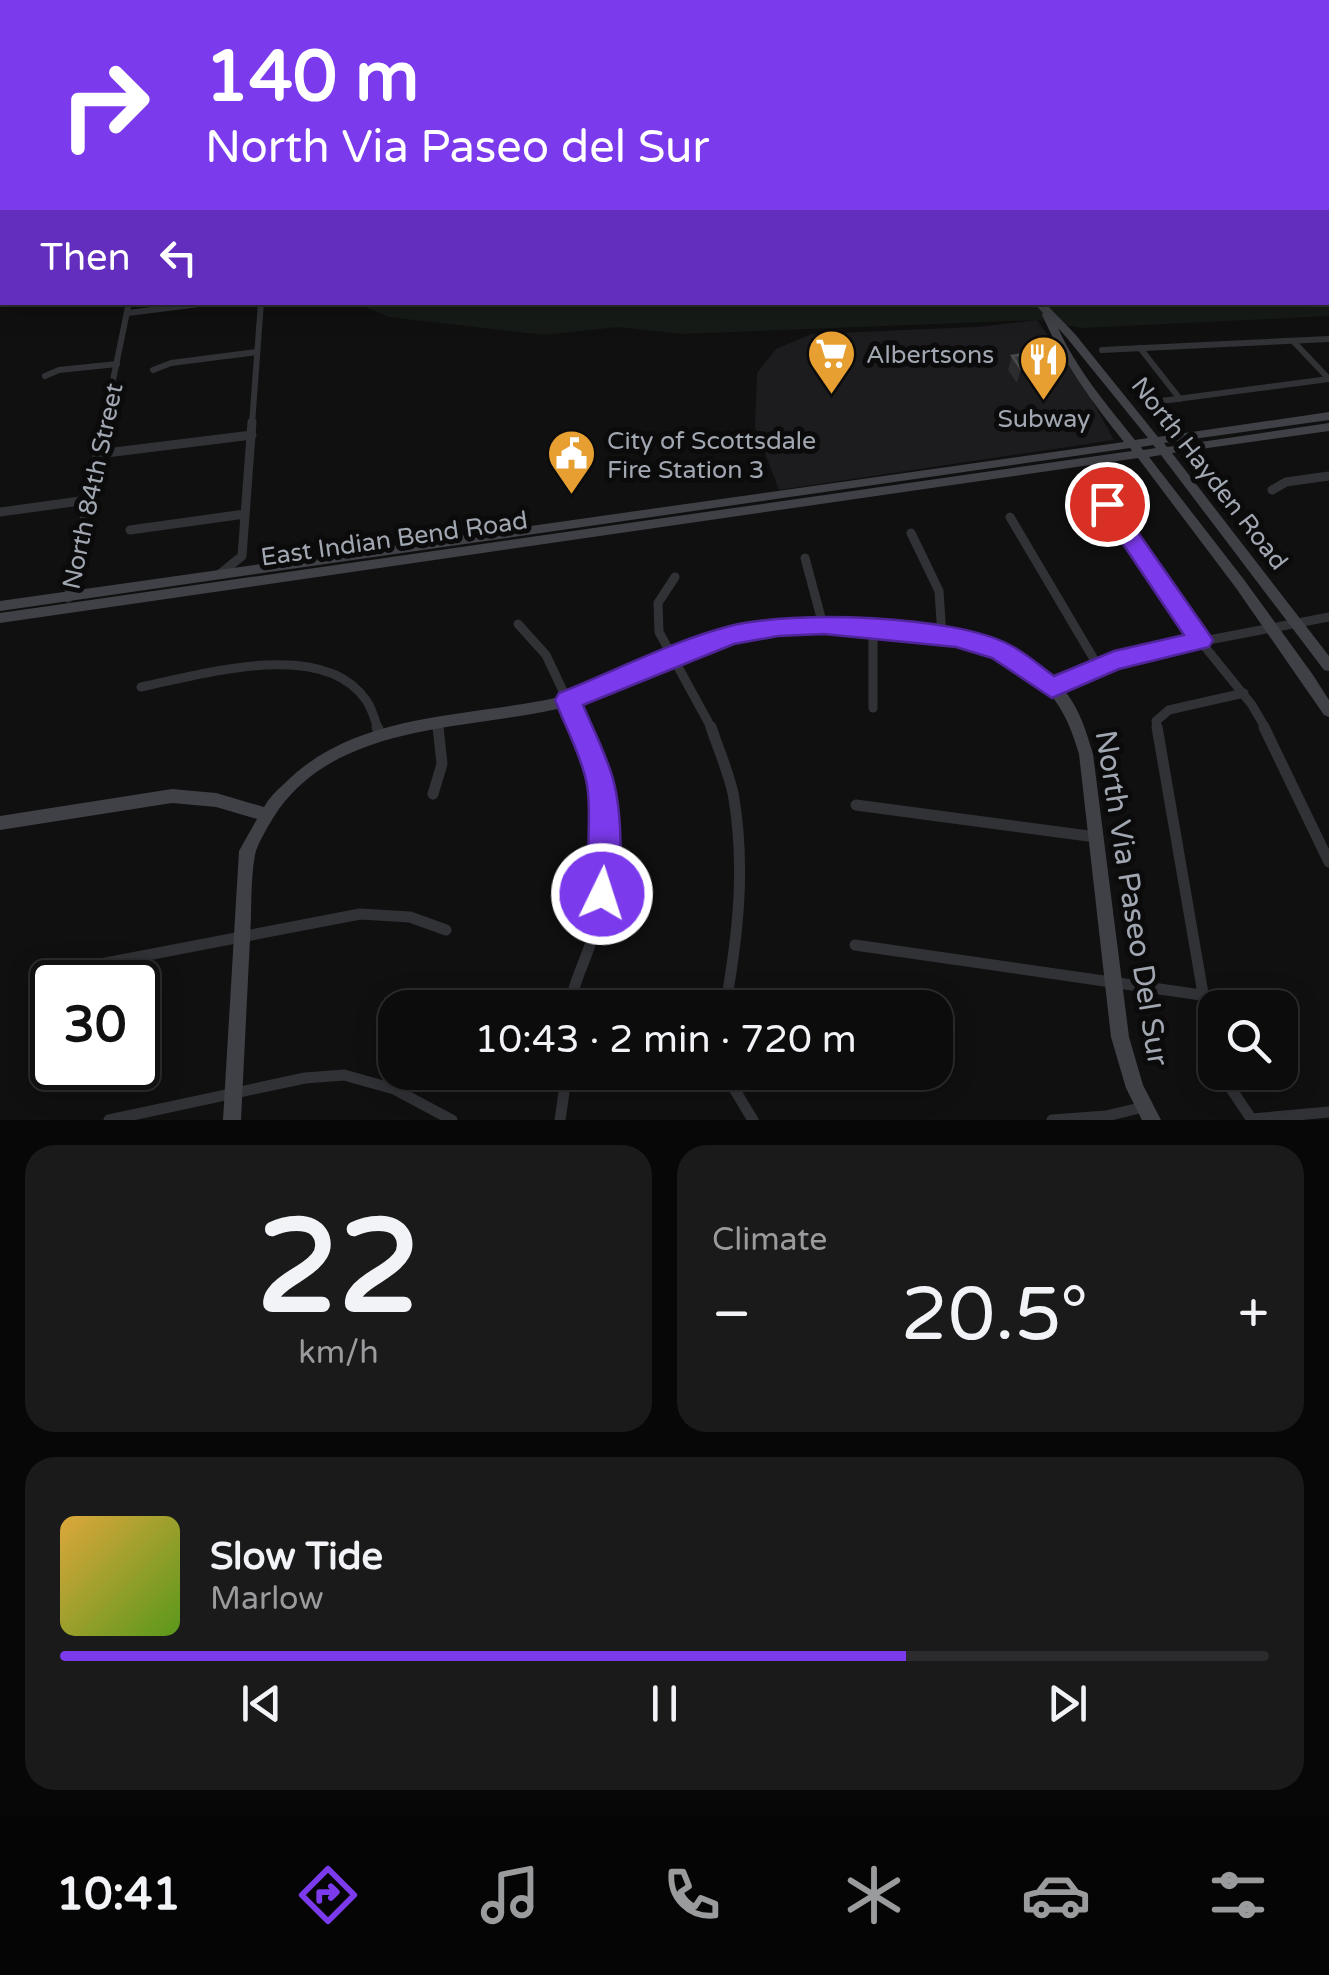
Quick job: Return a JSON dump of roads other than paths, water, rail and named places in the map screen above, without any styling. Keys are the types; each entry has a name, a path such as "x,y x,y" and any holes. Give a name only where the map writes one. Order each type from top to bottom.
{"main road":[{"name":"North Hayden Road","path":"1040,305 1056,338 1272,627 1329,711"},
{"name":"North Hayden Road","path":"1047,316 1071,336 1160,446 1329,666"},
{"name":"East Indian Bend Road","path":"1160,446 1329,416"},
{"name":"East Indian Bend Road","path":"0,618 218,574 1137,449 1329,427"},
{"name":"East Indian Bend Road","path":"0,606 68,602 1137,449"},
{"path":"232,1120 247,850 265,814 292,778 348,743 568,700 731,636 778,626 824,625 942,636 1000,651 1052,688"},
{"name":"North Via Paseo Del Sur","path":"1052,688 1076,722 1084,743 1123,1050 1148,1113"},
{"path":"0,824 172,796 216,800 265,814"}],"street":[{"path":"128,308 189,305"},
{"path":"218,574 242,556 261,305"},
{"name":"North 84th Street","path":"68,602 128,308"},
{"path":"1102,350 1329,339"},
{"path":"1292,341 1329,379"},
{"path":"1140,348 1180,398"},
{"path":"153,370 171,363 257,352"},
{"path":"46,376 60,370 118,364"},
{"path":"1146,403 1329,379"},
{"path":"99,451 252,435"},
{"path":"1272,490 1286,482 1329,476"},
{"path":"0,512 88,500"},
{"path":"1107,504 1200,640 1244,693 1286,768 1329,862"},
{"path":"130,530 245,514"},
{"path":"1010,517 1098,666"},
{"path":"911,532 939,591 942,636"},
{"path":"804,558 816,587 824,625"},
{"path":"675,577 658,603 657,619 674,659 709,721 734,808 741,880 740,923 728,990"},
{"path":"1052,688 1098,666 1200,640 1329,617"},
{"path":"518,624 547,652 600,780 606,837 602,894 576,990"},
{"path":"873,629 873,708"},
{"path":"141,686 272,666 314,666 348,679 359,690 375,712 380,734"},
{"path":"1200,990 1156,721 1169,710 1244,693"},
{"path":"434,794 442,764 438,724"},
{"path":"856,805 1096,837"},
{"path":"120,960 333,918 384,912 446,930"},
{"path":"855,945 1198,995"},
{"path":"109,1120 305,1078 344,1076 394,1089 452,1120"},
{"path":"560,1120 565,1090"},
{"path":"735,1090 753,1120"},
{"path":"1232,1090 1252,1120 1329,1112"},
{"path":"1052,1120 1148,1113"}],"place":[{"name":"Albertsons","path":"831,396"},
{"name":"Subway","path":"1044,402"},
{"name":"City of Scottsdale Fire Station 3","path":"572,496"}]}
